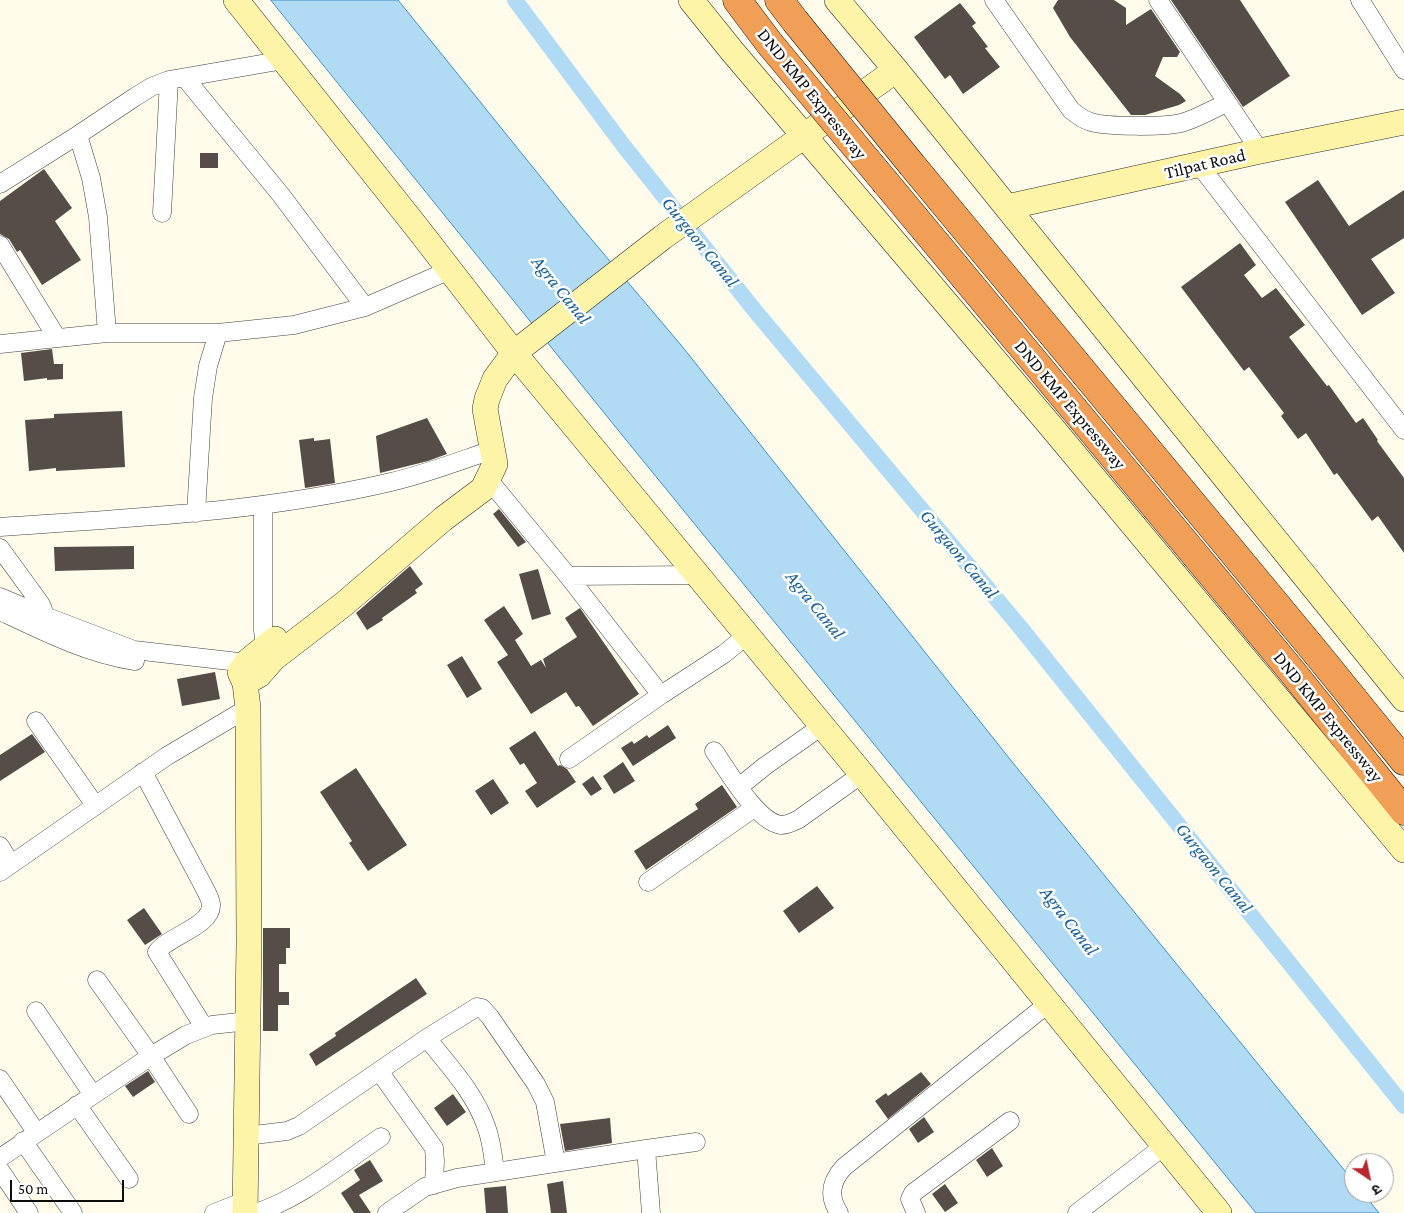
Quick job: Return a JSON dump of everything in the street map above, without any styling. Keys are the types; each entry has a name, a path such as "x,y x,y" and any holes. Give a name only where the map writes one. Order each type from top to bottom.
{"highway":[{"name":"DND KMP Expressway","path":"737,0 770,44 1290,669 1404,811"},
{"name":"DND KMP Expressway","path":"787,10 912,165 1404,761"}],"street":[{"path":"236,0 450,270 523,346 696,575 862,774 1219,1213"},
{"path":"691,0 1050,424 1404,850"},
{"path":"836,0 896,70 1404,699"},
{"path":"994,0 1071,110 1091,122 1172,125 1184,122 1227,102"},
{"path":"1158,0 1260,151"},
{"path":"1362,1 1404,70"},
{"path":"0,184 151,87 177,79 284,60"},
{"path":"661,695 568,576 490,467 485,409 486,399 495,380 523,346 618,270 896,70"},
{"path":"162,213 177,79"},
{"path":"177,79 281,195 365,307"},
{"name":"Tilpat Road","path":"1007,207 1200,166 1260,151 1404,122"},
{"path":"78,135 91,178 98,217 107,333"},
{"path":"1200,166 1404,430"},
{"path":"0,245 57,338"},
{"path":"0,344 107,333 218,333 294,325 365,307 450,270"},
{"path":"196,513 203,398 208,366 218,333"},
{"path":"0,528 196,513 263,505 344,492 393,482 431,471 490,467"},
{"path":"0,597 42,623 99,652 128,660 171,667 254,668 479,473 490,467"},
{"path":"249,1209 246,1136 248,708 254,668 263,630 263,505"},
{"path":"0,548 40,602 44,611 42,623"},
{"path":"568,576 696,575"},
{"path":"0,612 42,623"},
{"path":"569,759 724,654 747,635"},
{"path":"0,846 6,868 167,756 248,708"},
{"path":"36,721 95,805"},
{"path":"739,786 822,726"},
{"path":"714,752 754,808 769,820 780,825 789,824 810,812 862,774"},
{"path":"143,772 211,905 210,912 204,920 168,942 157,952 157,956 204,1027"},
{"path":"648,882 754,808"},
{"path":"97,980 189,1114"},
{"path":"839,1213 833,1196 832,1186 837,1175 844,1168 1049,1003"},
{"path":"246,1136 287,1130 299,1126 427,1038 477,1007 482,1008 536,1084 545,1102 556,1163"},
{"path":"36,1011 93,1095"},
{"path":"0,1158 150,1056 186,1034 204,1027 248,1021"},
{"path":"427,1038 477,1106 491,1143 495,1172"},
{"path":"379,1072 434,1148 434,1184"},
{"path":"0,1079 73,1213"},
{"path":"77,1105 129,1179"},
{"path":"916,1213 910,1199 913,1193 1010,1121"},
{"path":"214,1213 274,1207 381,1138"},
{"path":"387,1213 425,1187 457,1178 696,1142"},
{"path":"1077,1213 1164,1146"},
{"path":"646,1149 650,1213"},
{"path":"0,1170 29,1213"}],"water":[{"name":"Agra Canal","path":"271,0 398,0 581,227 681,345 1013,763 1344,1170 1344,1203 1371,1203 1379,1213 1256,1213 618,430"}],"building":[{"path":"1058,0 1114,0 1126,8 1126,25 1151,9 1180,52 1177,57 1163,57 1155,76 1180,94 1186,101 1179,105 1145,115 1131,115 1070,37 1053,8"},
{"path":"1171,0 1240,0 1290,76 1243,107"},
{"path":"960,3 976,23 972,26 988,47 985,48 1000,67 963,94 950,75 945,79 914,37"},
{"path":"200,153 218,153 218,168 200,168"},
{"path":"44,169 72,208 55,221 81,260 42,285 20,250 17,252 9,239 0,234 0,201"},
{"path":"1318,180 1349,226 1404,190 1404,238 1371,259 1395,293 1362,315 1285,202"},
{"path":"1240,243 1256,265 1244,275 1262,298 1276,288 1305,325 1289,337 1327,386 1329,385 1356,423 1363,418 1404,478 1404,553 1378,516 1372,521 1337,473 1334,475 1306,433 1298,439 1281,416 1284,413 1249,367 1244,371 1181,287"},
{"path":"52,349 54,364 63,364 63,379 47,380 47,378 24,381 21,353"},
{"path":"122,411 125,467 56,471 56,468 29,471 25,420 54,418 54,414"},
{"path":"427,418 447,454 428,461 380,473 376,436"},
{"path":"314,438 314,441 330,439 335,483 305,488 299,440"},
{"path":"499,509 526,542 518,547 493,514"},
{"path":"134,546 134,569 55,571 54,547"},
{"path":"410,566 423,584 415,590 417,593 367,630 356,613"},
{"path":"538,569 551,614 532,620 519,574"},
{"path":"504,606 523,634 515,640 531,666 541,660 546,668 543,659 577,637 565,618 580,608 639,694 593,726 566,692 531,714 497,662 508,655 484,620"},
{"path":"462,656 482,689 467,698 447,665"},
{"path":"215,672 220,699 182,706 177,679"},
{"path":"668,725 676,738 633,766 621,748 632,741 634,744 647,735 649,738"},
{"path":"535,731 558,766 560,765 567,769 576,782 537,808 525,791 537,783 524,763 520,765 509,748"},
{"path":"32,734 45,752 0,781 0,755"},
{"path":"623,762 635,781 614,794 603,776"},
{"path":"356,768 407,845 368,871 349,843 352,841 320,792"},
{"path":"593,776 602,789 591,796 582,784"},
{"path":"493,779 509,803 491,815 475,791"},
{"path":"722,785 737,807 646,870 634,851 698,809 695,804"},
{"path":"817,886 834,908 799,933 783,911"},
{"path":"144,908 162,934 145,945 127,920"},
{"path":"263,928 290,928 290,948 286,948 286,964 279,964 279,992 289,992 289,1005 278,1005 278,1031 263,1031"},
{"path":"416,978 427,994 316,1066 309,1054 336,1036 335,1033"},
{"path":"148,1071 155,1082 133,1097 125,1086"},
{"path":"921,1072 931,1084 888,1119 875,1101 886,1093 888,1096"},
{"path":"453,1094 466,1112 447,1126 434,1108"},
{"path":"924,1117 934,1132 918,1143 909,1129"},
{"path":"610,1118 612,1143 565,1151 560,1124"},
{"path":"992,1148 1003,1166 987,1177 976,1160"},
{"path":"370,1160 383,1181 359,1195 371,1213 354,1213 341,1193 360,1180 354,1170"},
{"path":"563,1181 567,1213 551,1213 547,1184"},
{"path":"945,1184 958,1203 945,1212 932,1194"},
{"path":"506,1186 508,1213 486,1213 484,1188"}],"waterway":[{"name":"Gurgaon Canal","path":"515,0 623,145 756,312 1020,627 1404,1106"}]}
